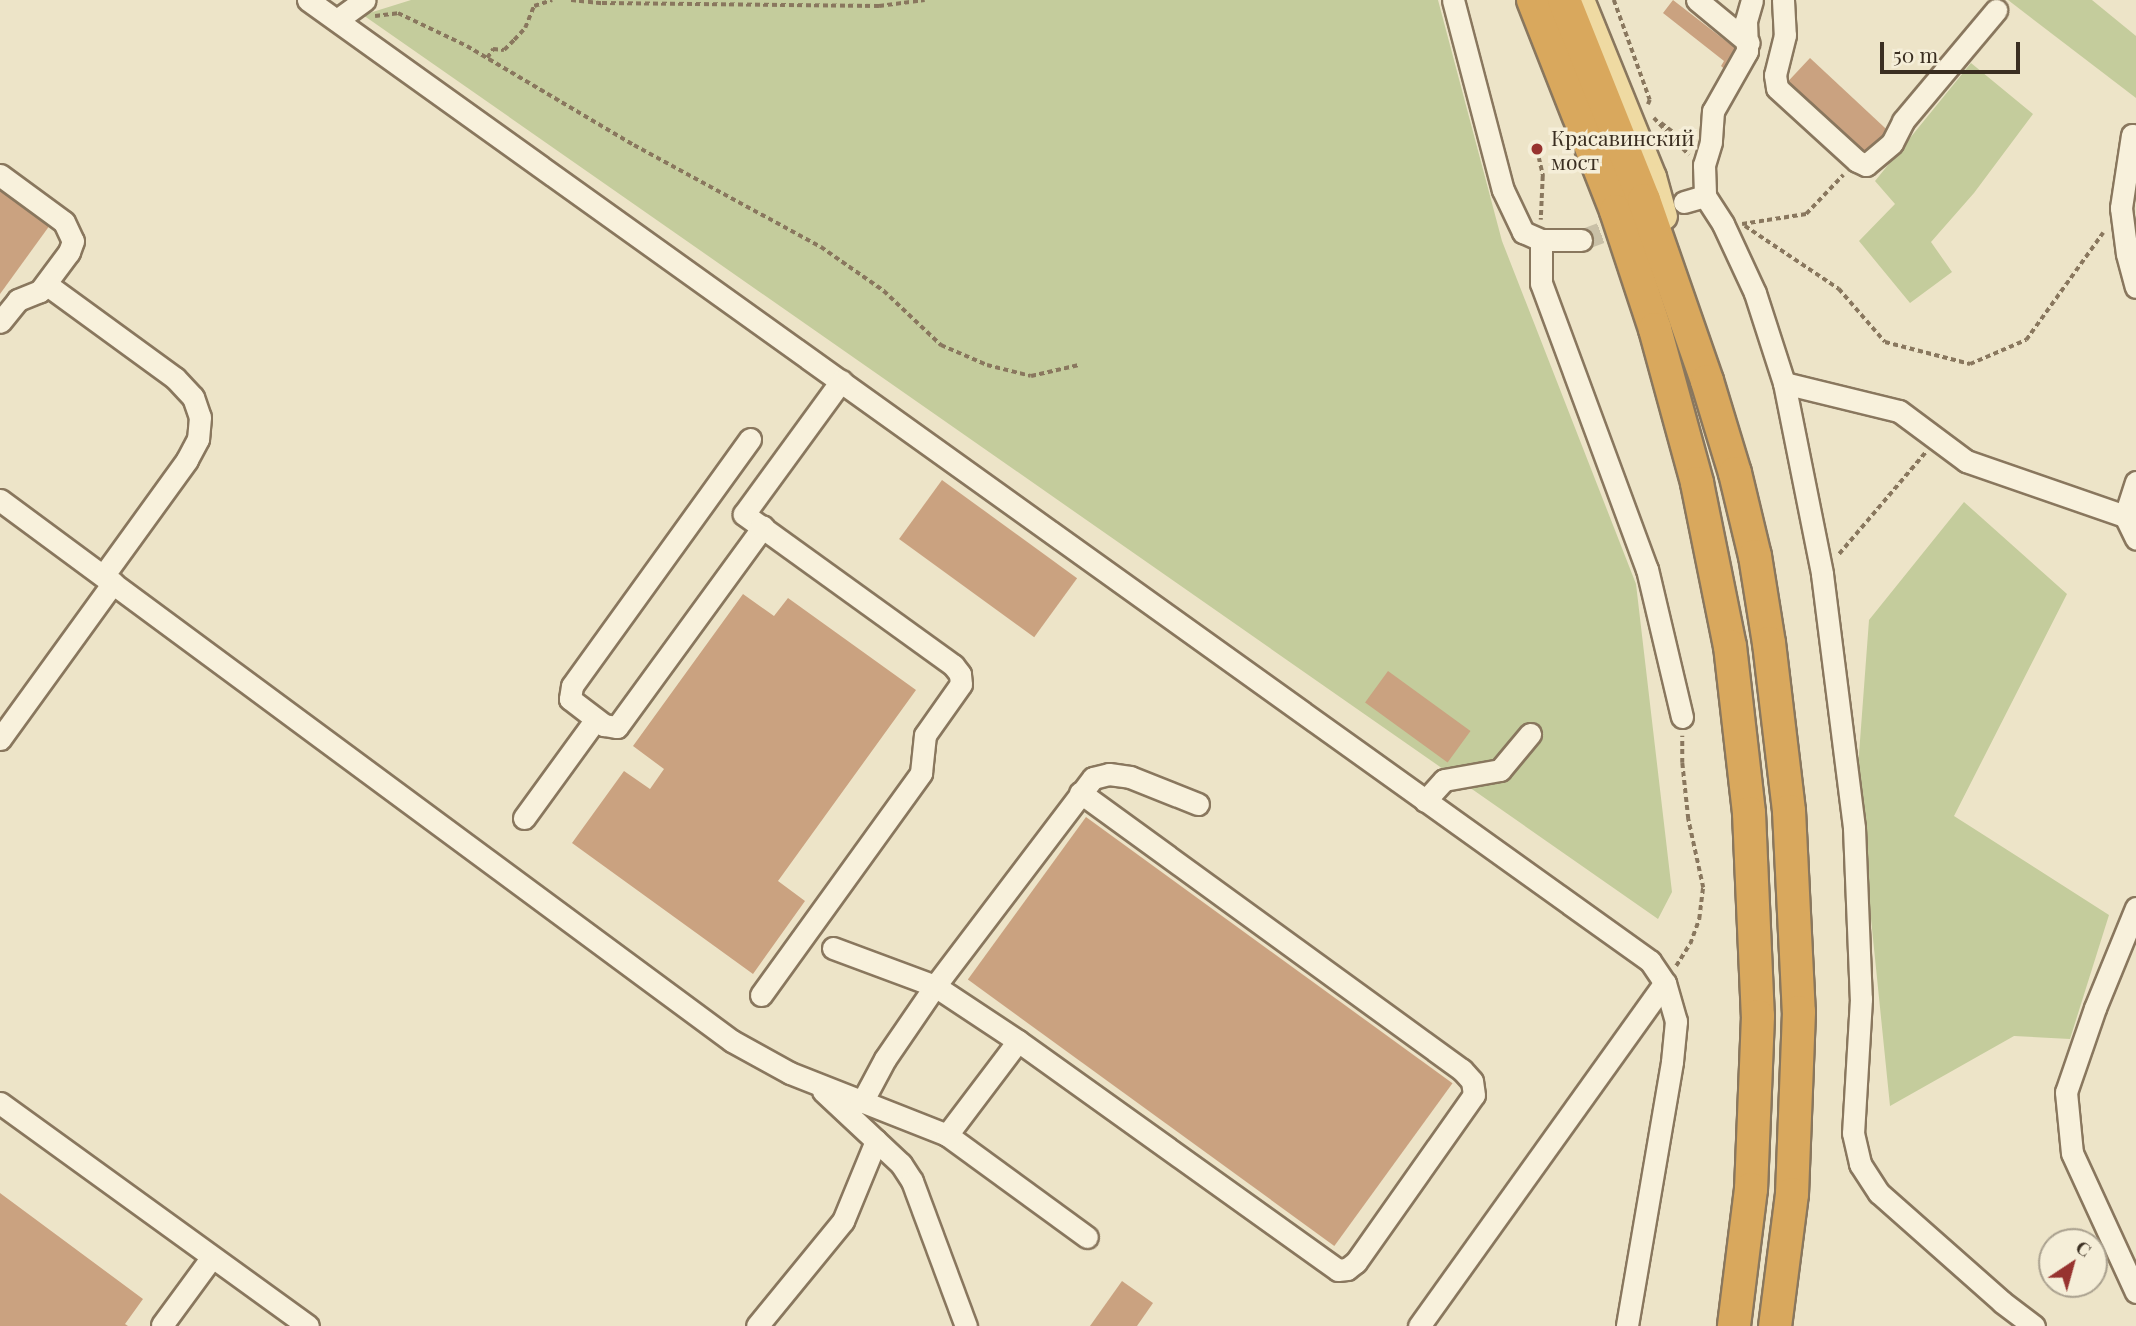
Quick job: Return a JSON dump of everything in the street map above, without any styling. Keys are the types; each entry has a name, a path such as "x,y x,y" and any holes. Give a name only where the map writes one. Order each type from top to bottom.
{"highway":[{"path":"1532,0 1616,211 1655,329 1697,483 1730,646 1749,813 1758,1016 1753,1167 1734,1326"},
{"path":"1564,0 1644,200 1688,321 1735,473 1755,556 1769,642 1789,811 1797,950 1799,1077 1792,1194 1776,1326"}],"main road":[{"path":"1582,7 1653,177 1688,321"}],"street":[{"path":"308,0 1650,961 1665,983 1676,1021 1672,1062 1627,1326"},
{"path":"337,20 365,0"},
{"path":"1454,0 1503,190 1522,232 1541,240 1581,240"},
{"path":"1697,0 1749,43"},
{"path":"1684,202 1705,176 1715,102 1744,59 1749,43 1746,20 1752,0"},
{"path":"1783,0 1784,35 1775,75 1777,88 1857,161 1870,165 1892,143 1903,121 1996,10"},
{"path":"2136,137 2132,135 2121,208 2127,254 2136,287"},
{"path":"0,175 64,222 74,241 46,284 36,294 18,300 0,322"},
{"path":"1705,176 1755,293 1784,383 1822,574 1854,828 1860,999 1853,1133 1860,1164 1879,1193 2001,1302 2034,1326"},
{"path":"1541,240 1541,283 1647,569 1682,717"},
{"path":"0,739 108,580 198,439 200,417 193,397 175,378 46,284"},
{"path":"744,514 841,381"},
{"path":"1784,383 1899,411 1966,461 2131,508"},
{"path":"750,439 569,693 570,699 611,729 622,723 763,527"},
{"path":"2136,482 2131,508 2136,539"},
{"path":"713,491 953,665 960,674 961,684 925,736 921,773 761,995"},
{"path":"0,500 732,1041 813,1083 947,1135 1087,1237"},
{"path":"524,818 596,719"},
{"path":"1426,801 1444,780 1500,770 1530,734"},
{"path":"862,1101 885,1059 935,986 1093,778 1110,774 1130,778 1198,804"},
{"path":"833,948 935,986 1018,1041 1338,1270 1347,1269 1356,1262 1474,1095 1472,1081 1462,1070 1080,792"},
{"path":"2136,908 2095,1008 2066,1092 2072,1153 2136,1292"},
{"path":"1419,1326 1665,983"},
{"path":"947,1135 1018,1041"},
{"path":"813,1083 901,1164 912,1181 966,1326"},
{"path":"0,1103 308,1326"},
{"path":"757,1326 844,1221 877,1141"},
{"path":"162,1325 212,1257"}],"path":[{"path":"487,58 493,50 503,50 525,28 534,6 552,0"},
{"path":"571,0 602,3 786,2 879,6 925,0"},
{"path":"1614,0 1650,100 1648,105"},
{"path":"398,13 487,58 718,193 821,247 884,291 942,345 987,365 1031,376 1079,365"},
{"path":"1654,118 1692,158 1705,176 1654,118"},
{"path":"1537,149 1543,176 1541,240"},
{"path":"1857,161 1806,214 1743,225 1839,289 1885,342 1970,363 2026,340 2121,208"},
{"path":"1822,574 1936,439"},
{"path":"1665,983 1690,944 1699,919 1703,888 1684,789 1682,717"}],"green space":[{"path":"411,0 1438,0 1502,241 1636,584 1672,892 1658,919 363,15"},
{"path":"2008,0 2092,0 2136,36 2136,98"},
{"path":"1971,63 2033,114 1974,193 1931,242 1952,272 1910,303 1859,241 1895,204 1875,181"},
{"path":"1964,502 2067,594 1954,816 2109,915 2070,1039 2014,1036 1890,1106 1857,781 1869,620"}],"building":[{"path":"1673,0 1744,55 1729,73 1721,66 1724,61 1663,13"},
{"path":"1810,58 1890,133 1867,158 1787,83"},
{"path":"0,189 50,225 0,294"},
{"path":"942,480 1077,578 1034,637 899,539"},
{"path":"743,594 774,616 788,598 916,690 778,881 805,901 753,974 572,843 624,771 650,789 664,769 633,746"},
{"path":"1388,671 1471,731 1448,763 1365,703"},
{"path":"1086,817 1452,1083 1334,1246 968,980"},
{"path":"0,1193 143,1299 125,1324 128,1326 0,1326"},
{"path":"1122,1281 1153,1303 1137,1326 1090,1326"}],"tunnel":[{"path":"1581,240 1632,221"}],"place":[{"name":"Красавинский мост","path":"1537,149"}]}
